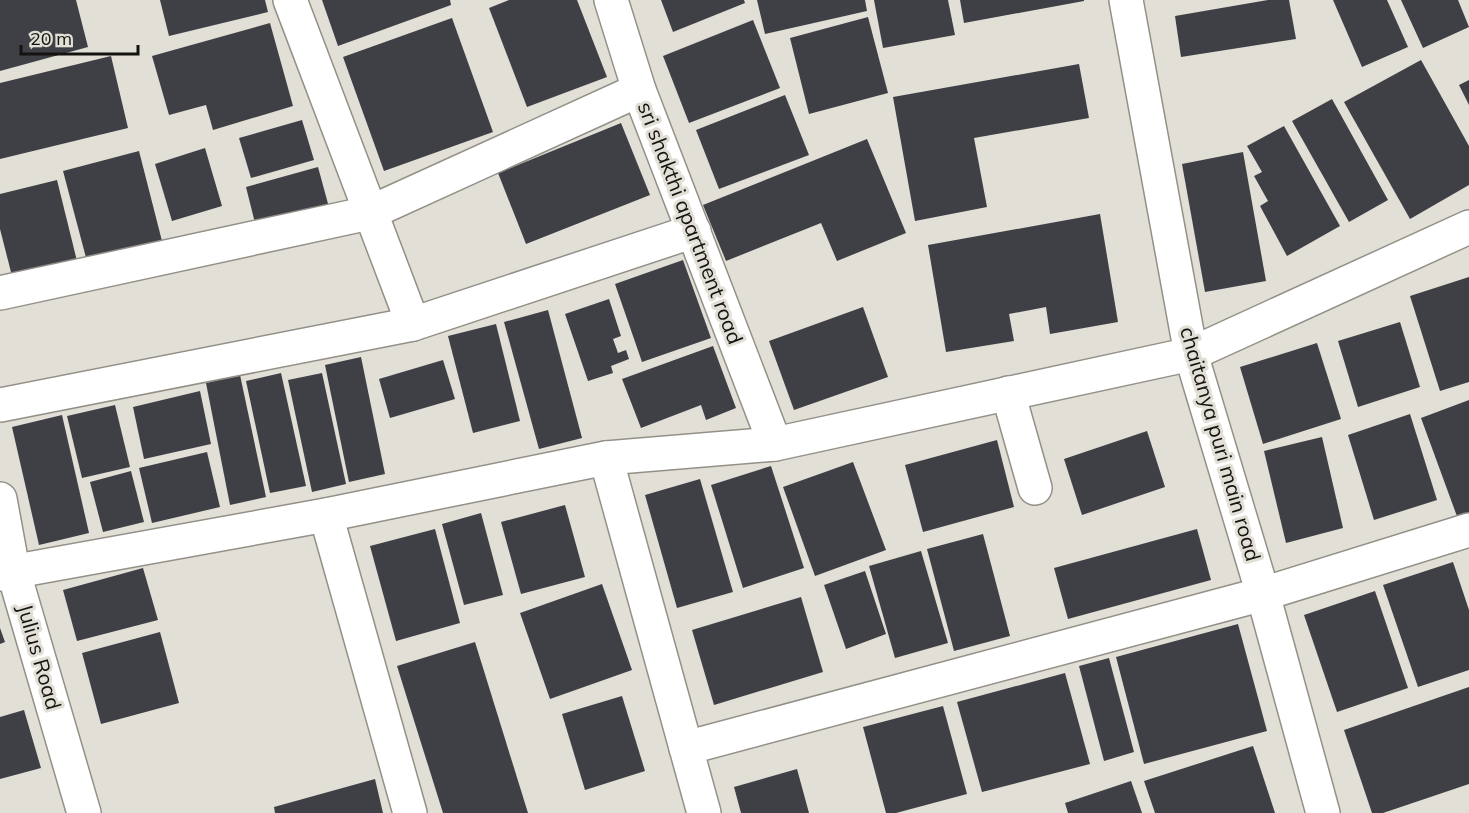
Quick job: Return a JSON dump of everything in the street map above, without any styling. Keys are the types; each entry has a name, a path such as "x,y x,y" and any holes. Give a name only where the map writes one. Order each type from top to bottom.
{"street":[{"path":"290,0 413,324"},
{"name":"chaitanya puri main road","path":"1126,0 1191,354 1263,594 1323,813"},
{"name":"sri shakthi apartment road","path":"615,4 639,90 775,444"},
{"path":"0,293 369,213 639,90"},
{"path":"7,572 326,515 606,458 775,444 1191,354 1469,227"},
{"path":"0,405 413,324 694,231"},
{"path":"1008,393 1035,488"},
{"path":"606,458 704,813"},
{"name":"Julius Road","path":"0,500 7,572 84,813"},
{"path":"326,515 410,813"},
{"path":"686,748 1263,594 1469,530"}],"building":[{"path":"0,0 76,0 88,47 0,71"},
{"path":"160,0 265,0 268,12 169,36"},
{"path":"322,0 450,0 451,5 338,46"},
{"path":"509,0 577,0 607,77 527,107 489,8"},
{"path":"661,0 744,0 745,3 673,32"},
{"path":"757,0 865,0 867,11 765,34"},
{"path":"874,0 948,0 955,35 883,48"},
{"path":"960,0 1084,0 1084,1 964,23"},
{"path":"1268,0 1289,0 1296,39 1181,57 1175,16"},
{"path":"1333,0 1387,0 1408,47 1362,67"},
{"path":"1401,0 1458,0 1469,27 1423,48"},
{"path":"868,17 888,93 809,114 790,38"},
{"path":"452,18 493,132 384,171 343,57"},
{"path":"753,20 780,88 689,123 663,56"},
{"path":"270,23 293,106 213,130 206,105 169,115 152,56"},
{"path":"111,56 128,128 0,159 0,83"},
{"path":"1421,60 1469,146 1469,185 1410,219 1344,102"},
{"path":"1079,64 1089,118 974,138 987,207 915,221 893,97"},
{"path":"1469,80 1469,105 1459,85"},
{"path":"785,95 809,155 719,189 696,130"},
{"path":"1332,99 1388,200 1349,222 1292,121"},
{"path":"302,120 314,160 251,178 239,138"},
{"path":"621,123 650,195 526,244 498,173"},
{"path":"1284,126 1340,226 1287,256 1260,206 1268,201 1254,176 1262,172 1247,146"},
{"path":"867,139 906,233 837,261 821,223 726,261 703,205"},
{"path":"205,148 222,206 172,221 155,164"},
{"path":"139,151 163,245 88,265 63,171"},
{"path":"1243,152 1266,281 1205,292 1182,164"},
{"path":"318,167 330,211 257,231 246,187"},
{"path":"57,180 77,261 12,276 0,229 0,194"},
{"path":"1100,214 1118,322 1050,334 1046,307 1009,314 1014,341 946,352 928,245"},
{"path":"683,260 711,338 642,362 615,284"},
{"path":"1469,277 1469,382 1440,391 1410,296"},
{"path":"609,299 621,336 613,339 618,353 626,350 629,359 611,366 613,373 588,381 565,314"},
{"path":"863,307 888,377 794,410 769,341"},
{"path":"548,310 582,438 539,449 504,322"},
{"path":"1400,322 1420,387 1358,407 1338,341"},
{"path":"496,324 520,421 473,433 448,336"},
{"path":"1317,343 1341,419 1263,444 1240,367"},
{"path":"713,346 736,408 706,420 701,405 641,428 622,379"},
{"path":"361,357 385,474 349,482 325,365"},
{"path":"443,360 455,399 390,418 379,379"},
{"path":"281,373 306,486 270,493 246,381"},
{"path":"322,373 346,484 312,492 288,380"},
{"path":"240,375 266,497 230,505 206,383"},
{"path":"200,391 211,444 144,459 133,407"},
{"path":"1469,400 1469,515 1458,519 1421,418"},
{"path":"115,405 130,467 82,478 67,416"},
{"path":"1410,414 1437,500 1374,520 1348,435"},
{"path":"62,415 89,533 39,545 12,427"},
{"path":"1147,431 1165,487 1082,515 1064,459"},
{"path":"1322,437 1343,528 1286,543 1264,451"},
{"path":"997,440 1014,507 923,532 905,465"},
{"path":"207,452 220,507 152,523 139,468"},
{"path":"853,462 886,550 815,576 783,487"},
{"path":"771,466 804,568 743,588 711,485"},
{"path":"131,471 144,522 103,532 90,482"},
{"path":"700,479 733,592 677,608 645,495"},
{"path":"565,505 585,577 521,594 501,522"},
{"path":"481,513 503,595 464,605 442,524"},
{"path":"435,529 460,623 396,641 370,546"},
{"path":"1197,529 1211,580 1068,619 1054,568"},
{"path":"983,534 1010,636 954,651 927,549"},
{"path":"921,551 948,643 895,658 869,566"},
{"path":"1453,562 1469,610 1469,670 1418,687 1383,585"},
{"path":"143,568 158,620 77,641 63,590"},
{"path":"865,571 886,634 846,649 824,585"},
{"path":"602,584 632,670 550,699 520,613"},
{"path":"1375,591 1408,688 1337,712 1304,615"},
{"path":"801,597 823,672 714,705 692,630"},
{"path":"1238,624 1267,731 1144,764 1116,657"},
{"path":"0,628 5,642 0,644"},
{"path":"160,632 179,703 101,724 82,653"},
{"path":"475,642 528,813 443,813 397,666"},
{"path":"1109,658 1134,752 1104,761 1079,666"},
{"path":"1065,673 1090,764 982,792 957,702"},
{"path":"1469,687 1469,784 1383,813 1372,813 1344,730"},
{"path":"622,696 645,771 585,790 562,714"},
{"path":"943,706 967,794 896,813 886,813 863,727"},
{"path":"24,710 41,768 0,779 0,717"},
{"path":"1253,746 1275,813 1155,813 1144,781"},
{"path":"797,769 809,813 741,813 734,787"},
{"path":"375,779 383,813 275,813 274,807"},
{"path":"1131,781 1142,813 1068,813 1065,803"}]}
